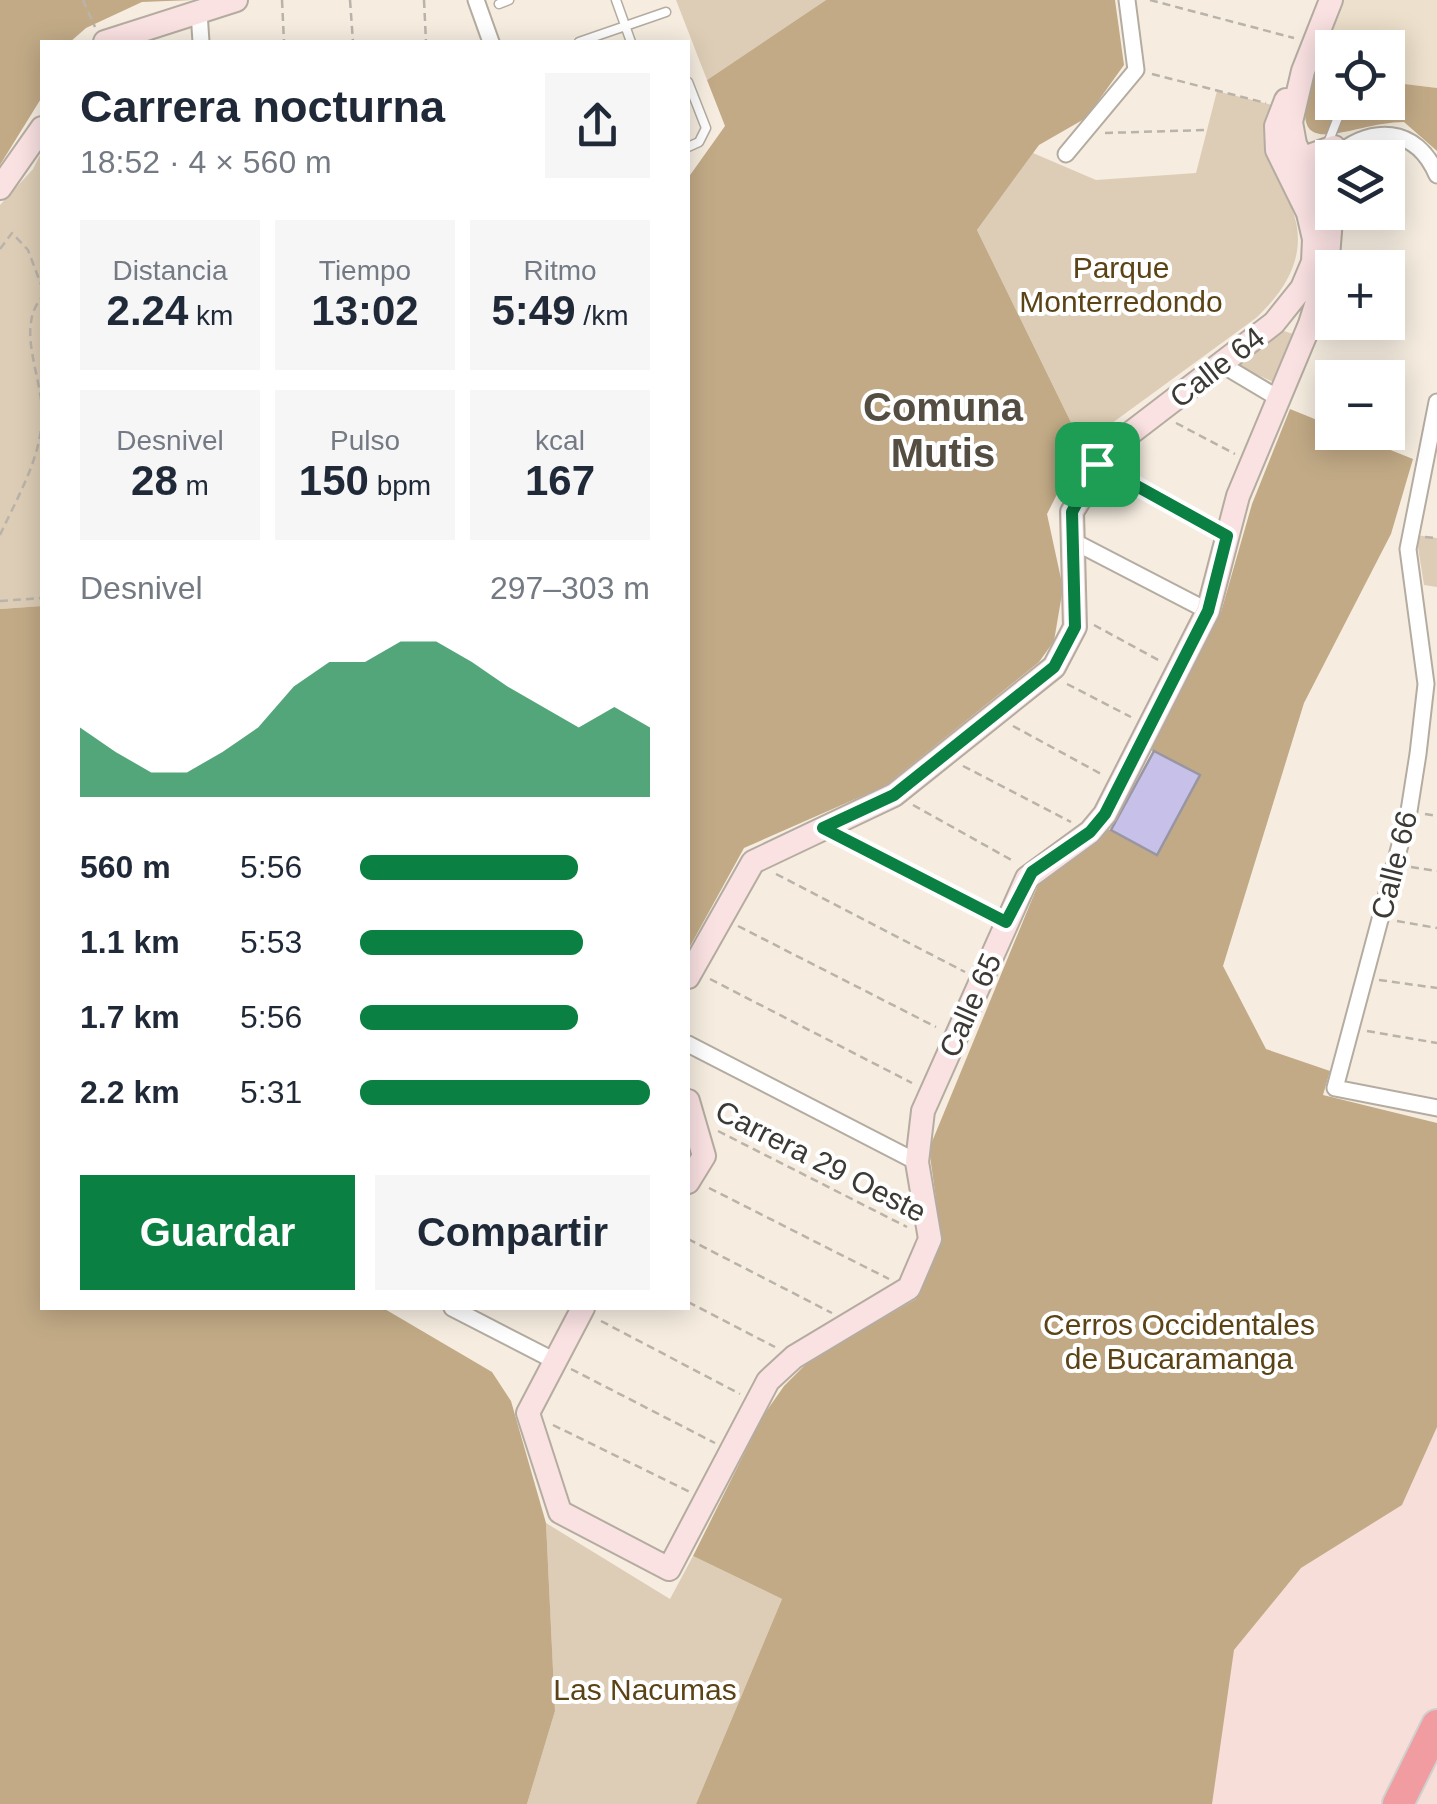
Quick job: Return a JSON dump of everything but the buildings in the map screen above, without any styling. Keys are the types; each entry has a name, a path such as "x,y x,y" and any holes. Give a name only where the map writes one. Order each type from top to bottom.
{"highway":[{"path":"1398,1804 1437,1726"},
{"path":"1413,1804 1437,1752"}],"street":[{"path":"100,35 236,0"},
{"path":"476,0 490,40"},
{"path":"1066,154 1136,70 1127,0"},
{"path":"1315,142 1287,115 1331,0"},
{"path":"199,12 201,40"},
{"name":"Calle 65","path":"1283,315 1302,288 1314,251 1303,174 1287,115"},
{"path":"0,188 40,131"},
{"path":"1367,140 1390,132 1403,140"},
{"path":"1405,141 1423,152 1437,175"},
{"path":"1303,174 1315,166"},
{"name":"Calle 65","path":"930,1239 917,1162 919,1122 931,1092 1032,872 1090,832 1150,728 1208,611 1251,463 1310,324 1328,270 1333,233 1303,174"},
{"path":"1283,315 1296,324 1310,324"},
{"name":"Calle 64","path":"753,862 894,795 1048,674 1072,634 1072,512 1097,464 1283,315"},
{"path":"1221,364 1278,398"},
{"name":"Calle 66","path":"1437,402 1408,540 1426,684 1409,811 1335,1088 1437,1108"},
{"path":"1072,540 1208,611"},
{"path":"690,971 753,862"},
{"path":"690,1045 917,1162"},
{"path":"690,1180 704,1156 691,1110"},
{"path":"582,1310 528,1413 560,1512 669,1569 754,1402 794,1358 909,1288 930,1239"},
{"path":"456,1310 555,1361"}],"lane":[{"path":"498,4 509,0"},
{"path":"616,0 630,40"},
{"path":"585,40 666,12"},
{"path":"690,87 706,128 699,142 690,145"}],"path":[{"path":"83,0 100,35"},
{"path":"282,0 284,40"},
{"path":"350,0 353,40"},
{"path":"424,0 426,40"},
{"path":"1150,0 1314,44"},
{"path":"1136,70 1287,115"},
{"path":"1084,134 1207,130"},
{"path":"0,249 12,232 28,250 40,282"},
{"path":"40,298 30,311 28,326 40,384"},
{"path":"1157,413 1251,463"},
{"path":"0,535 39,444 40,427"},
{"path":"1097,464 1227,536"},
{"path":"0,601 40,598"},
{"path":"1075,615 1178,671"},
{"path":"1048,674 1150,728"},
{"path":"994,716 1120,784"},
{"path":"943,756 1090,832"},
{"path":"894,795 1032,872"},
{"path":"823,828 1006,922"},
{"path":"753,862 981,980"},
{"path":"1395,864 1437,871"},
{"path":"720,917 956,1037"},
{"path":"1380,919 1437,928"},
{"path":"690,973 931,1092"},
{"path":"1364,978 1437,988"},
{"path":"1351,1028 1437,1043"},
{"name":"Carrera 29 Oeste","path":"691,1110 930,1239"},
{"path":"690,1180 909,1288"},
{"path":"690,1240 851,1323"},
{"path":"690,1303 794,1358"},
{"path":"585,1310 754,1402"},
{"path":"555,1361 730,1450"},
{"path":"528,1413 705,1499"}],"shaded area":[{"path":"1341,0 1437,0 1437,88 1405,84 1405,30 1330,30"},
{"path":"1437,1427 1437,1804 1178,1804 1234,1650 1301,1568 1402,1505"}],"green space":[{"path":"0,0 193,0 142,2 86,28 72,40 40,40 40,100 0,165"},
{"path":"676,0 826,0 707,80"},
{"path":"826,0 1115,0 1124,65 1086,118 1039,145 977,230 1082,445 1047,514 1063,588 1054,641 1039,662 885,786 744,848 690,946 690,175 725,126 707,80"},
{"path":"1315,71 1315,120 1405,120 1405,84 1437,88 1437,151 1404,122 1341,133 1312,131 1306,120"},
{"name":"Parque Monterredondo","path":"1217,91 1272,105 1269,151 1297,225 1292,269 1277,295 1256,318 1082,445 977,230 1033,153 1096,180 1196,173"},
{"path":"40,155 40,606 0,609 0,205 33,169"},
{"path":"1281,330 1296,335 1273,382 1239,366"},
{"name":"Cerros Occidentales de Bucaramanga","path":"1290,409 1315,419 1315,450 1390,450 1413,459 1391,534 1304,703 1223,966 1266,1049 1330,1071 1323,1095 1437,1123 1437,1427 1402,1505 1301,1568 1234,1650 1212,1804 696,1804 782,1599 693,1556 763,1416 784,1386 809,1361 916,1299 942,1242 929,1149 1040,880 1106,828 1157,854 1199,776 1149,749 1221,612 1252,504"},
{"path":"1416,535 1437,538 1437,587 1424,585"},
{"path":"40,606 40,1310 386,1310 492,1372 511,1401 546,1523 555,1711 527,1804 0,1804 0,609"},
{"name":"Las Nacumas","path":"546,1523 670,1599 693,1556 782,1599 696,1804 527,1804 555,1711"}],"district":[{"name":"Comuna Mutis","path":"943,430"}],"route":[{"path":"1097,464 1227,536 1208,611 1105,814 1090,832 1032,872 1006,922 823,828 894,795 1054,667 1075,627 1072,512 1097,464"}]}
